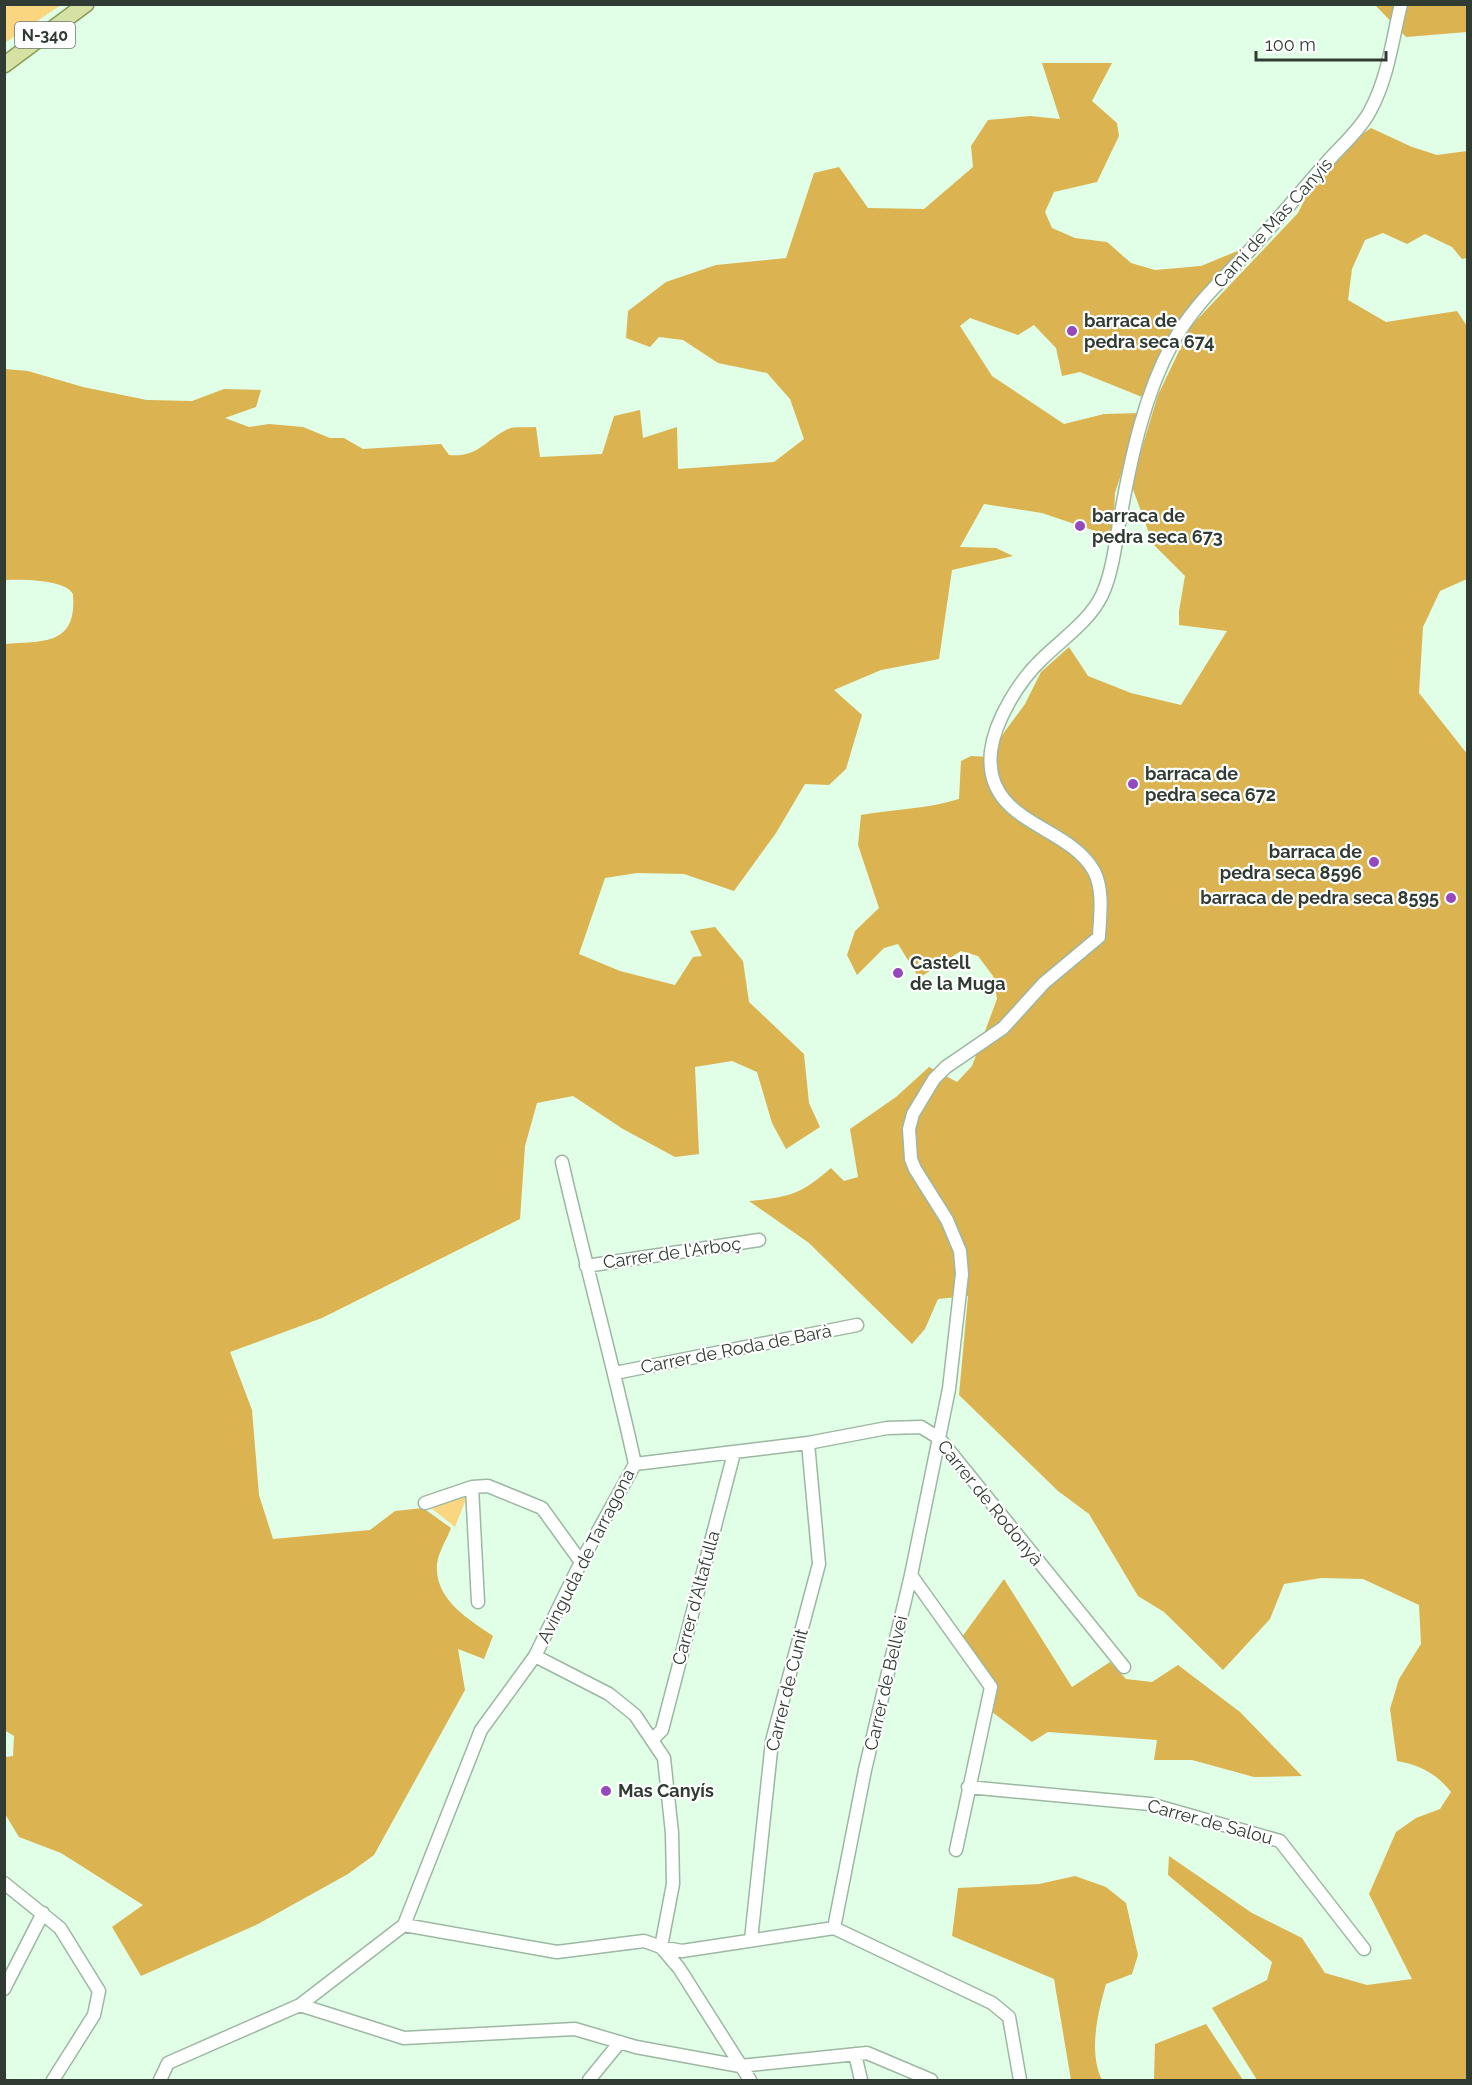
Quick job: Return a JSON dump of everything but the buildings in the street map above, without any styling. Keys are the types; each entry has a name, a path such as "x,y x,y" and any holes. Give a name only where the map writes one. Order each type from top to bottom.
{"main road":[{"name":"N-340","path":"4,65 86,4"}],"street":[{"path":"4,56 75,4"},
{"name":"Camí de Mas Canyís","path":"939,1438 949,1389 962,1274 960,1251 947,1220 911,1159 909,1129 913,1114 934,1079 946,1067 992,1037 1044,983 1099,937 1101,893 1095,873 1073,849 1033,824 1001,796 994,783 991,755 993,742 1002,719 1026,677 1083,622 1101,597 1108,578 1133,457 1158,373 1173,341 1194,310 1283,214 1368,114 1388,62 1401,4"},
{"name":"Avinguda de Tarragona","path":"404,1925 481,1730 535,1656 581,1562 635,1464 615,1373 585,1266 562,1162"},
{"name":"Carrer de l'Arboç","path":"585,1266 759,1240"},
{"name":"Carrer de Roda de Barà","path":"615,1373 857,1325"},
{"name":"Carrer de Rodonyà","path":"635,1464 808,1443 910,1426 921,1427 939,1438 1124,1667"},
{"name":"Carrer de Bellvei","path":"834,1928 865,1770 911,1575 939,1438"},
{"name":"Carrer de Cunit","path":"751,1940 772,1742 819,1564 808,1443"},
{"name":"Carrer d'Altafulla","path":"652,1740 662,1730 734,1453"},
{"path":"425,1503 472,1487 488,1486 542,1508 581,1562"},
{"path":"472,1487 478,1602"},
{"path":"911,1575 991,1687 956,1850"},
{"path":"535,1656 609,1694 635,1715 664,1758 672,1833 673,1884 661,1947"},
{"name":"Carrer de Salou","path":"968,1786 1150,1804 1280,1841 1364,1949"},
{"path":"4,1882 60,1928 99,1991 94,2014 52,2080"},
{"path":"4,1989 43,1913"},
{"path":"160,2080 168,2063 300,2006 404,1925 557,1952 644,1941 682,1951 834,1928 992,2003 1009,2017 1020,2080"},
{"path":"661,1947 679,1968 750,2080"},
{"path":"300,2006 404,2038 575,2029 620,2042 740,2066 867,2053 931,2080"},
{"path":"589,2080 620,2042"},
{"path":"855,2054 861,2080"}],"shaded area":[{"path":"5,4 61,4 61,5 5,43"},
{"path":"1375,5 1466,5 1467,32 1406,37"},
{"path":"1042,63 1112,63 1092,101 1117,123 1119,136 1097,182 1054,192 1045,212 1052,228 1075,238 1107,242 1131,263 1155,270 1201,266 1264,240 1183,323 1147,399 1080,372 1062,376 1056,348 1034,325 1018,335 970,318 960,326 992,376 1064,424 1104,414 1141,413 1115,493 1113,537 1042,513 984,504 960,547 996,548 1013,556 952,570 939,659 881,670 834,690 862,715 846,769 829,785 805,784 776,833 734,891 684,874 637,873 605,878 579,954 620,971 675,985 693,957 702,956 690,931 715,927 743,961 749,1002 804,1054 809,1103 820,1127 786,1149 772,1123 757,1072 732,1061 695,1067 699,1154 675,1157 623,1129 573,1096 537,1103 525,1146 520,1219 322,1318 230,1352 252,1410 259,1495 273,1539 370,1530 395,1511 423,1508 451,1528 437,1564 441,1588 454,1607 493,1636 484,1659 458,1649 465,1690 374,1855 348,1874 258,1924 141,1976 112,1927 143,1905 61,1853 19,1837 5,1814 5,1757 13,1756 14,1736 4,1730 5,644 45,641 64,632 70,623 73,611 73,594 61,585 52,583 5,580 5,369 28,371 83,387 147,400 192,401 224,389 261,390 256,407 225,418 249,427 269,424 303,427 330,438 344,438 363,449 441,444 449,455 467,454 508,429 536,427 540,457 602,454 614,416 640,410 643,438 677,427 678,469 774,462 804,439 790,399 767,373 718,363 683,340 659,337 650,347 626,338 628,311 666,282 716,265 786,258 814,173 839,167 868,208 924,209 973,167 971,146 988,120 1030,116 1060,119"},
{"path":"1371,128 1412,147 1437,155 1467,151 1467,258 1462,259 1452,247 1425,234 1407,244 1383,233 1365,240 1352,269 1348,300 1386,322 1457,311 1467,326 1467,579 1440,591 1423,627 1419,693 1468,755 1467,2080 1257,2080 1212,2008 1267,1980 1272,1962 1168,1875 1169,1856 1252,1913 1302,1938 1325,1973 1367,1985 1412,1979 1369,1894 1396,1832 1416,1818 1440,1809 1451,1792 1427,1771 1397,1761 1390,1709 1399,1679 1421,1644 1419,1605 1363,1579 1321,1578 1284,1584 1270,1619 1223,1670 1164,1612 1138,1596 1089,1514 1058,1491 959,1395 968,1296 938,1299 925,1329 912,1344 809,1243 749,1201 794,1193 811,1184 831,1168 844,1181 858,1177 850,1129 896,1097 929,1067 957,1082 972,1066 997,999 993,976 978,956 961,951 919,978 898,944 884,948 857,975 847,955 855,931 879,908 858,845 861,815 923,807 959,799 961,761 971,756 990,757 1005,731 1025,704 1041,672 1069,647 1088,676 1131,693 1181,705 1227,631 1179,625 1185,576 1153,544 1131,484 1158,395 1191,326 1298,213 1312,187 1338,155"},
{"path":"470,1489 455,1527 426,1504"},
{"path":"1004,1579 1072,1687 1110,1662 1126,1679 1152,1682 1178,1665 1240,1712 1302,1776 1254,1777 1192,1760 1154,1760 1157,1740 1048,1732 1032,1742 992,1712 996,1687 962,1637"},
{"path":"1075,1876 1106,1887 1126,1903 1138,1955 1132,1974 1106,1984 1095,2045 1102,2080 1071,2080 1054,1979 952,1936 958,1888 1039,1884"},
{"path":"1206,2024 1243,2080 1154,2080 1155,2044"}],"place":[{"name":"barraca de pedra seca 674","path":"1072,331"},
{"name":"barraca de pedra seca 673","path":"1080,526"},
{"name":"barraca de pedra seca 672","path":"1133,784"},
{"name":"barraca de pedra seca 8596","path":"1374,862"},
{"name":"barraca de pedra seca 8595","path":"1451,898"},
{"name":"Castell de la Muga","path":"898,973"},
{"name":"Mas Canyís","path":"606,1791"}]}
